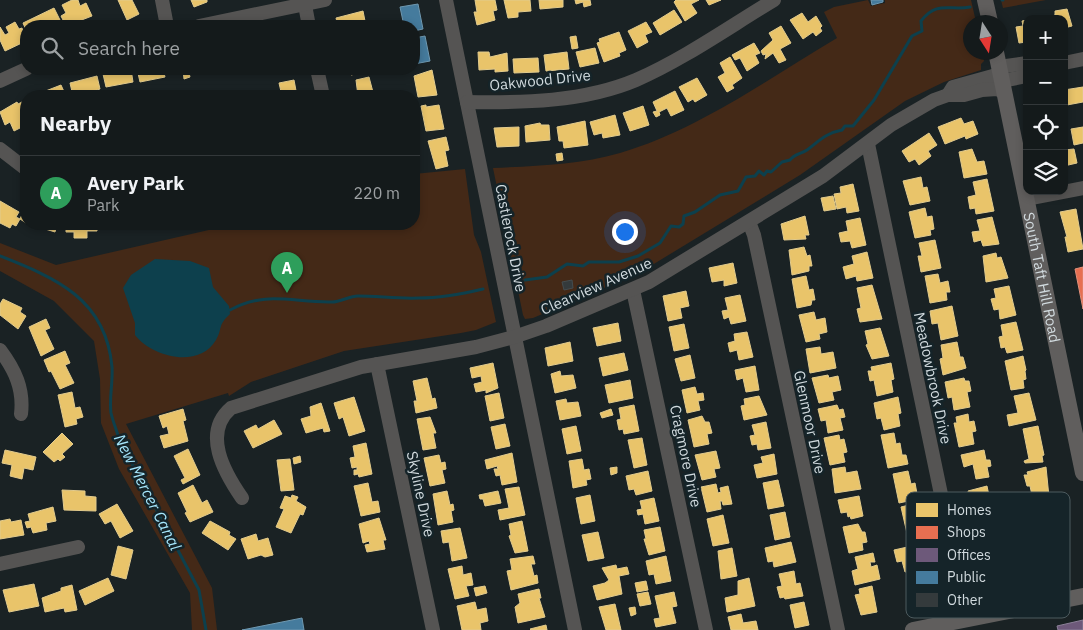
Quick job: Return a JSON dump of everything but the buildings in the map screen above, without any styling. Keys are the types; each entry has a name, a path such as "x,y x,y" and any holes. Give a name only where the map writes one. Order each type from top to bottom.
{"main road":[{"path":"985,0 988,15"},
{"name":"South Taft Hill Road","path":"1000,73 1083,473"},
{"path":"1070,599 1083,596"},
{"path":"913,630 972,618"}],"street":[{"path":"162,0 166,20"},
{"path":"226,20 305,2 325,0"},
{"name":"Castlerock Drive","path":"446,0 575,630"},
{"name":"Oakwood Drive","path":"467,102 538,100 607,90 635,80 668,63 774,0"},
{"path":"305,2 308,20"},
{"path":"1068,62 1083,59"},
{"name":"Clearview Avenue","path":"242,498 220,459 217,429 224,414 244,402 377,364 476,347 514,337 633,290 823,176 891,125 948,94 964,95 990,89 1000,73 1023,64"},
{"path":"0,81 20,72"},
{"name":"Clearview Avenue","path":"1000,73 1023,76"},
{"path":"318,75 321,90"},
{"name":"Meadowbrook Drive","path":"868,144 941,492"},
{"path":"0,149 20,164"},
{"path":"1027,199 1083,188"},
{"name":"Glenmoor Drive","path":"749,222 754,235 838,630"},
{"name":"Cragmore Drive","path":"633,290 638,304 706,630"},
{"path":"0,350 19,383 23,399 21,414"},
{"name":"Skyline Drive","path":"377,364 433,630"},
{"path":"0,564 78,548"}],"shaded area":[{"path":"868,0 871,6 885,3 885,0 971,0 974,15 963,15 963,60 984,60 981,64 981,70 944,82 905,101 800,175 639,273 533,318 525,319 493,168 557,164 604,157 649,143 677,131 732,102 837,38 824,12 834,7"},
{"path":"1001,0 1046,0 1003,8"},
{"path":"465,169 474,235 481,252 496,322 476,330 461,333 344,351 251,382 229,396 228,393 126,424 212,588 217,630 192,630 190,593 119,469 101,423 100,379 94,341 54,301 0,271 0,243 56,265 209,230 420,230 420,173"}],"water":[{"path":"155,259 190,261 209,268 213,287 229,306 230,314 222,324 216,340 208,349 198,355 175,357 163,354 152,349 135,335 135,323 123,288 131,275"}],"waterway":[{"path":"525,280 547,277 567,264 583,266 589,262 619,262 638,256 660,243 671,226 679,227 683,224 684,216 695,212 720,195 738,191 746,177 755,176 759,171 764,175 767,171 771,172 782,162 790,160 807,150 827,135 842,130 845,126 853,126 874,100 912,36 922,31 921,21 938,8 970,7"},
{"name":"New Mercer Canal","path":"0,256 40,273 75,294 89,308 100,324 108,344 112,367 111,413 119,439 199,590 206,630"},
{"path":"230,310 256,300 268,299 332,302 358,296 427,298 483,289"}],"place":[{"name":"Avery Park","path":"287,293"}]}
